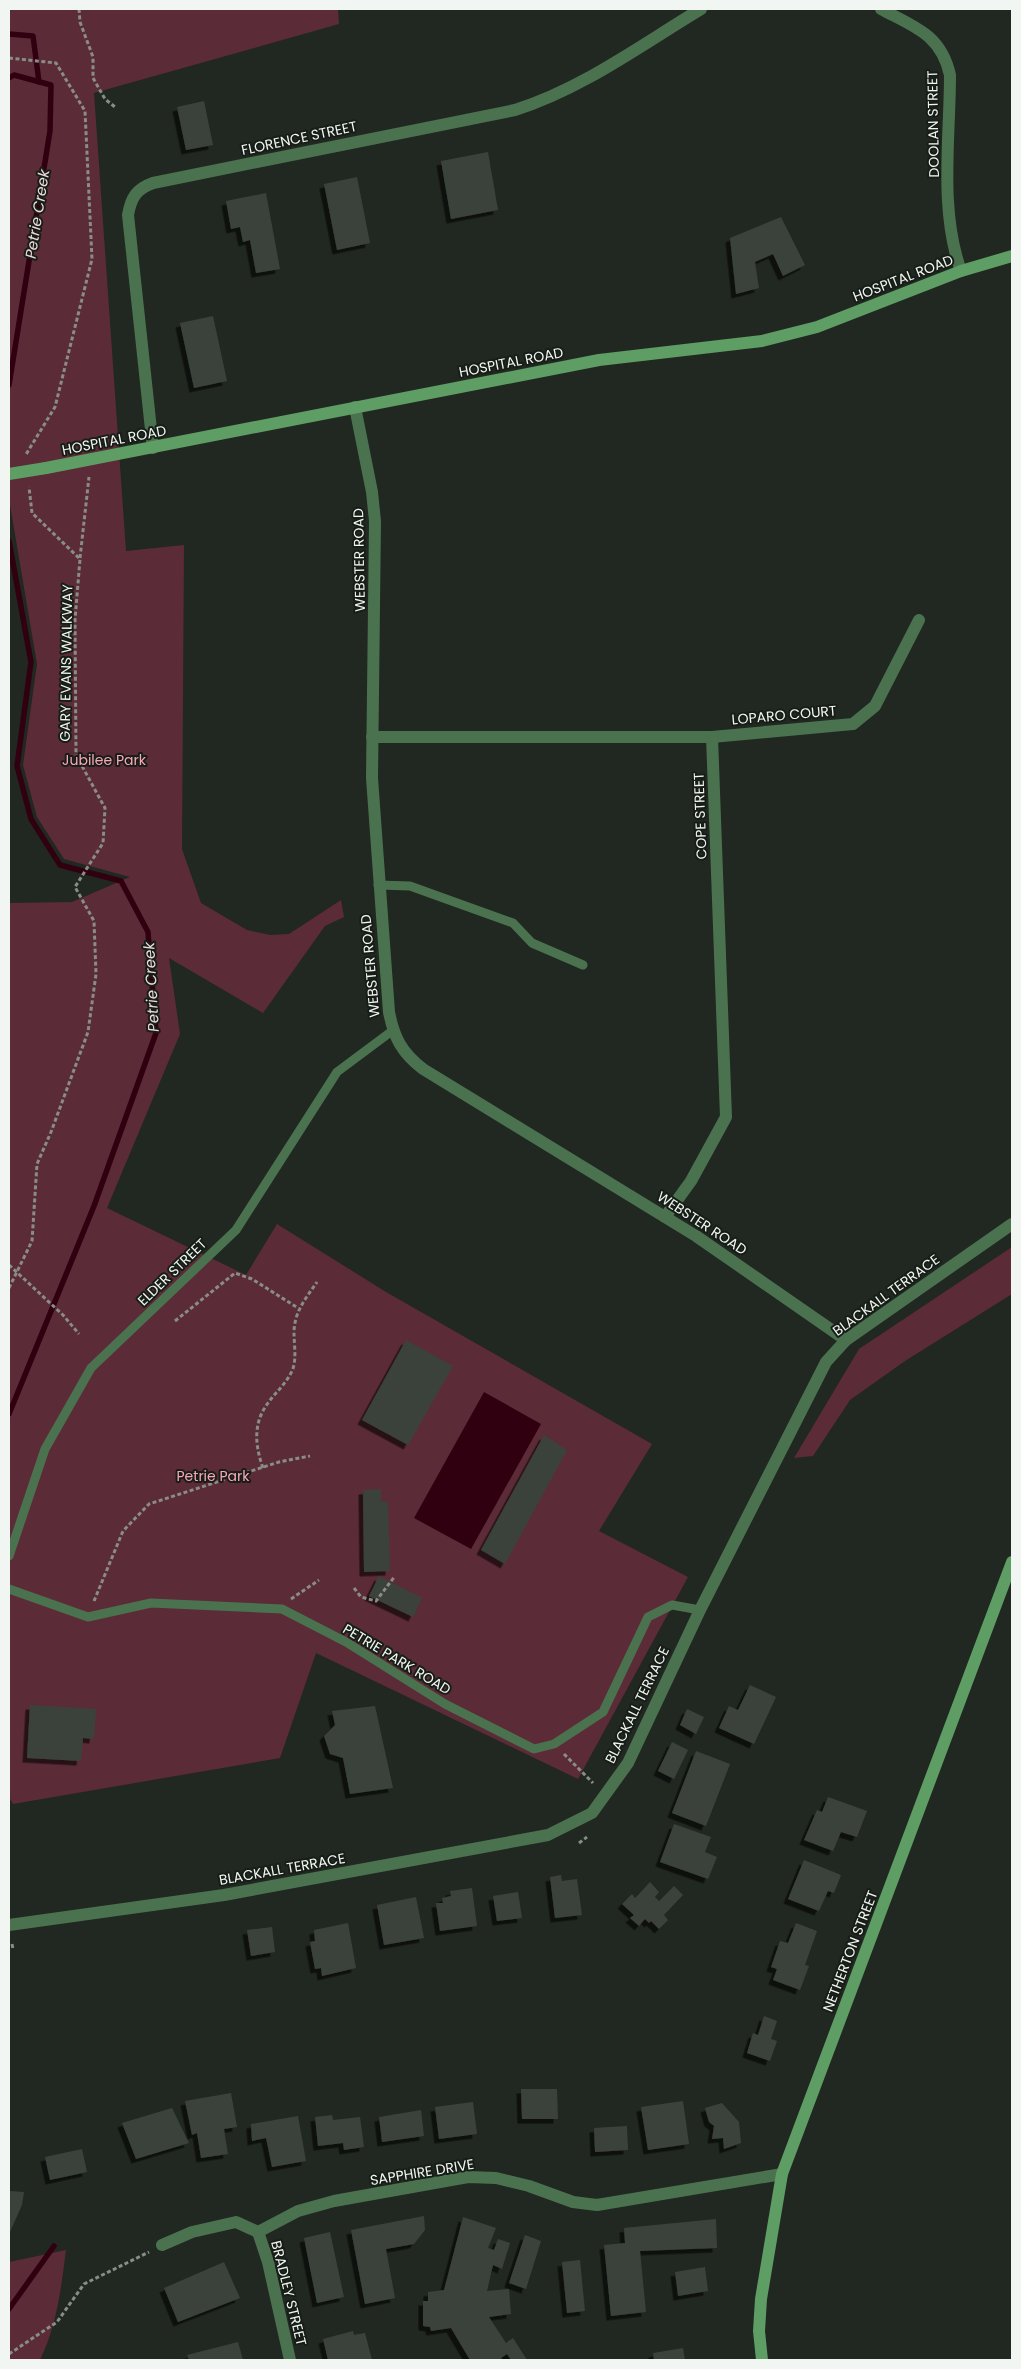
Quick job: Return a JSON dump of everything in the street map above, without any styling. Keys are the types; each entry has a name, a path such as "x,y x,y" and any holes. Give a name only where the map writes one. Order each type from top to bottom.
{"street":[{"name":"FLORENCE STREET","path":"153,448 128,215 131,199 138,190 153,183 515,110 543,101 573,86 701,9"},
{"name":"DOOLAN STREET","path":"881,9 921,30 935,41 947,63 950,84 948,205 954,251 961,271"},
{"name":"HOSPITAL ROAD","path":"9,474 153,448 599,360 762,341 818,327 961,271 1012,256"},
{"name":"WEBSTER ROAD","path":"355,407 372,492 375,521 372,778 378,885 392,1031 400,1047 423,1069 665,1217 846,1340"},
{"name":"LOPARO COURT","path":"712,737 853,724 875,706 919,620"},
{"path":"372,737 712,737"},
{"name":"COPE STREET","path":"665,1217 691,1182 726,1117 712,737"},
{"name":"BLACKALL TERRACE","path":"9,1925 224,1895 548,1835 592,1813 628,1763 700,1610 826,1362 846,1340 1012,1224"},
{"name":"NETHERTON STREET","path":"762,2360 759,2331 761,2299 782,2174 1012,1562"},
{"name":"SAPPHIRE DRIVE","path":"258,2232 298,2211 334,2201 468,2177 496,2178 529,2186 573,2202 597,2205 782,2174"},
{"path":"162,2245 192,2232 236,2222 258,2232"},
{"name":"BRADLEY STREET","path":"258,2232 268,2262 290,2360"}],"lane":[{"path":"378,885 410,886 513,924 532,943 583,965"},
{"name":"ELDER STREET","path":"9,1556 45,1449 91,1368 236,1230 337,1072 392,1031"},
{"name":"PETRIE PARK ROAD","path":"9,1589 88,1617 151,1603 282,1609 346,1642 445,1704 534,1749 554,1744 603,1712 648,1617 672,1605 700,1610"}],"path":[{"path":"79,9 80,22 94,57 93,78 105,99 115,107"},
{"path":"9,58 56,63 85,111 92,259 55,407 25,456 26,466"},
{"name":"GARY EVANS WALKWAY","path":"9,1288 32,1240 37,1164 51,1132 88,1032 96,974 94,921 75,887 103,843 105,808 76,755 75,620 89,477"},
{"path":"29,484 32,513 80,559"},
{"path":"9,1265 63,1315 79,1334"},
{"path":"175,1321 235,1273 252,1279 298,1308"},
{"path":"263,1468 257,1451 256,1430 264,1409 282,1388 292,1370 295,1351 294,1331 298,1308 317,1282"},
{"path":"93,1603 123,1531 149,1504 263,1468 310,1456"},
{"path":"354,1588 361,1596 376,1601 396,1576"},
{"path":"288,1600 319,1580"},
{"path":"554,1744 594,1784"},
{"path":"579,1843 587,1837"},
{"path":"12,1944 13,1949"},
{"path":"9,2354 58,2322 84,2284 162,2245"}],"green space":[{"name":"Petrie Park","path":"9,9 338,9 339,24 94,93 126,551 184,545 182,849 201,903 247,930 270,935 289,934 341,900 344,917 325,926 263,1013 169,958 180,1034 107,1208 246,1275 277,1224 386,1292 652,1444 599,1531 688,1577 578,1779 316,1653 280,1758 13,1804 9,1797 9,903 72,902 130,877 64,859 37,817 23,765 37,664 9,499"},
{"path":"1012,1247 1012,1294 905,1361 850,1400 813,1456 794,1458 859,1349"},
{"path":"66,2250 60,2293 51,2334 40,2360 9,2360 9,2262"}],"shaded area":[{"path":"484,1392 541,1424 471,1549 414,1518"}],"building":[{"path":"204,101 213,145 186,150 177,107"},
{"path":"488,152 498,210 451,219 441,161"},
{"path":"357,177 370,243 337,250 324,184"},
{"path":"266,193 280,269 256,273 250,240 243,242 240,227 231,229 226,201"},
{"path":"781,217 805,265 783,276 773,254 755,262 759,288 736,294 730,238"},
{"path":"213,316 227,381 194,388 180,323"},
{"path":"406,1340 453,1366 408,1445 362,1420"},
{"path":"544,1435 567,1450 505,1564 481,1550"},
{"path":"381,1489 381,1501 388,1502 390,1571 364,1572 363,1490"},
{"path":"379,1576 422,1598 413,1617 369,1596"},
{"path":"750,1685 776,1697 754,1744 719,1728 729,1706 738,1710"},
{"path":"30,1705 96,1709 94,1739 83,1738 81,1761 27,1758"},
{"path":"375,1706 393,1788 350,1794 343,1758 330,1754 324,1736 335,1725 332,1711"},
{"path":"687,1709 704,1717 696,1734 680,1725"},
{"path":"672,1742 688,1750 674,1779 658,1771"},
{"path":"696,1751 730,1764 706,1826 672,1813"},
{"path":"828,1797 867,1811 857,1837 841,1832 833,1851 804,1840 817,1810 822,1812"},
{"path":"674,1824 711,1837 705,1852 717,1857 708,1879 660,1862"},
{"path":"804,1860 841,1875 834,1893 828,1891 819,1911 788,1899"},
{"path":"561,1875 562,1881 577,1879 582,1915 555,1918 550,1877"},
{"path":"650,1882 659,1892 655,1897 659,1901 674,1886 683,1895 664,1915 668,1920 659,1929 651,1921 649,1923 645,1919 639,1926 630,1918 634,1915 622,1904 632,1894 635,1898"},
{"path":"472,1888 477,1926 440,1931 436,1903 443,1903 442,1898 451,1896 450,1891"},
{"path":"518,1892 522,1918 497,1921 493,1896"},
{"path":"416,1897 424,1938 384,1945 377,1905"},
{"path":"348,1923 356,1968 322,1976 321,1968 315,1969 310,1942 315,1941 314,1930"},
{"path":"796,1923 817,1931 805,1965 809,1966 800,1990 773,1980 777,1969 771,1967 780,1941 788,1943"},
{"path":"272,1927 275,1952 251,1956 247,1930"},
{"path":"764,2016 777,2021 771,2039 777,2041 770,2061 747,2053 753,2033 758,2035"},
{"path":"521,2089 557,2089 558,2119 522,2119"},
{"path":"231,2093 237,2127 224,2129 228,2154 201,2158 197,2133 192,2135 185,2101"},
{"path":"683,2101 689,2144 648,2150 641,2107"},
{"path":"473,2102 477,2134 439,2139 435,2107"},
{"path":"722,2103 739,2122 741,2143 724,2149 723,2138 712,2139 714,2126 709,2122 705,2108"},
{"path":"172,2108 189,2143 136,2159 122,2123"},
{"path":"421,2110 424,2136 382,2142 379,2117"},
{"path":"332,2115 333,2120 360,2117 364,2147 344,2150 343,2143 318,2146 315,2117"},
{"path":"298,2116 306,2161 272,2167 266,2138 252,2141 251,2124"},
{"path":"627,2126 628,2150 595,2152 594,2128"},
{"path":"82,2149 87,2172 50,2180 45,2157"},
{"path":"9,2191 24,2192 22,2205 9,2234"},
{"path":"424,2216 425,2230 414,2244 386,2249 395,2298 365,2304 351,2230"},
{"path":"463,2217 496,2228 488,2248 494,2250 498,2239 510,2243 502,2269 493,2265 487,2291 509,2289 511,2314 489,2317 506,2343 513,2338 527,2360 511,2360 507,2354 501,2358 503,2360 470,2360 451,2328 431,2331 430,2327 423,2326 423,2301 428,2301 428,2292 444,2290"},
{"path":"716,2219 717,2248 640,2251 646,2312 611,2316 604,2245 625,2243 624,2228"},
{"path":"330,2232 344,2297 317,2303 304,2238"},
{"path":"525,2235 541,2241 526,2289 509,2283"},
{"path":"580,2260 585,2311 567,2313 562,2262"},
{"path":"224,2262 240,2298 178,2322 164,2288"},
{"path":"705,2267 708,2291 678,2296 675,2272"},
{"path":"353,2331 354,2335 365,2333 372,2360 328,2360 323,2339"},
{"path":"238,2342 243,2360 189,2360 187,2355"},
{"path":"683,2348 685,2360 654,2360 653,2353"}],"waterway":[{"path":"9,34 33,36 39,82"},
{"name":"Petrie Creek","path":"9,78 14,75 51,85 50,131 9,385"},
{"name":"Petrie Creek","path":"9,541 31,662 17,766 31,819 60,865 121,881 148,932 156,1033 94,1206 9,1414"},
{"path":"9,2309 54,2246"}],"park label":[{"name":"Jubilee Park","path":"104,760"}]}
